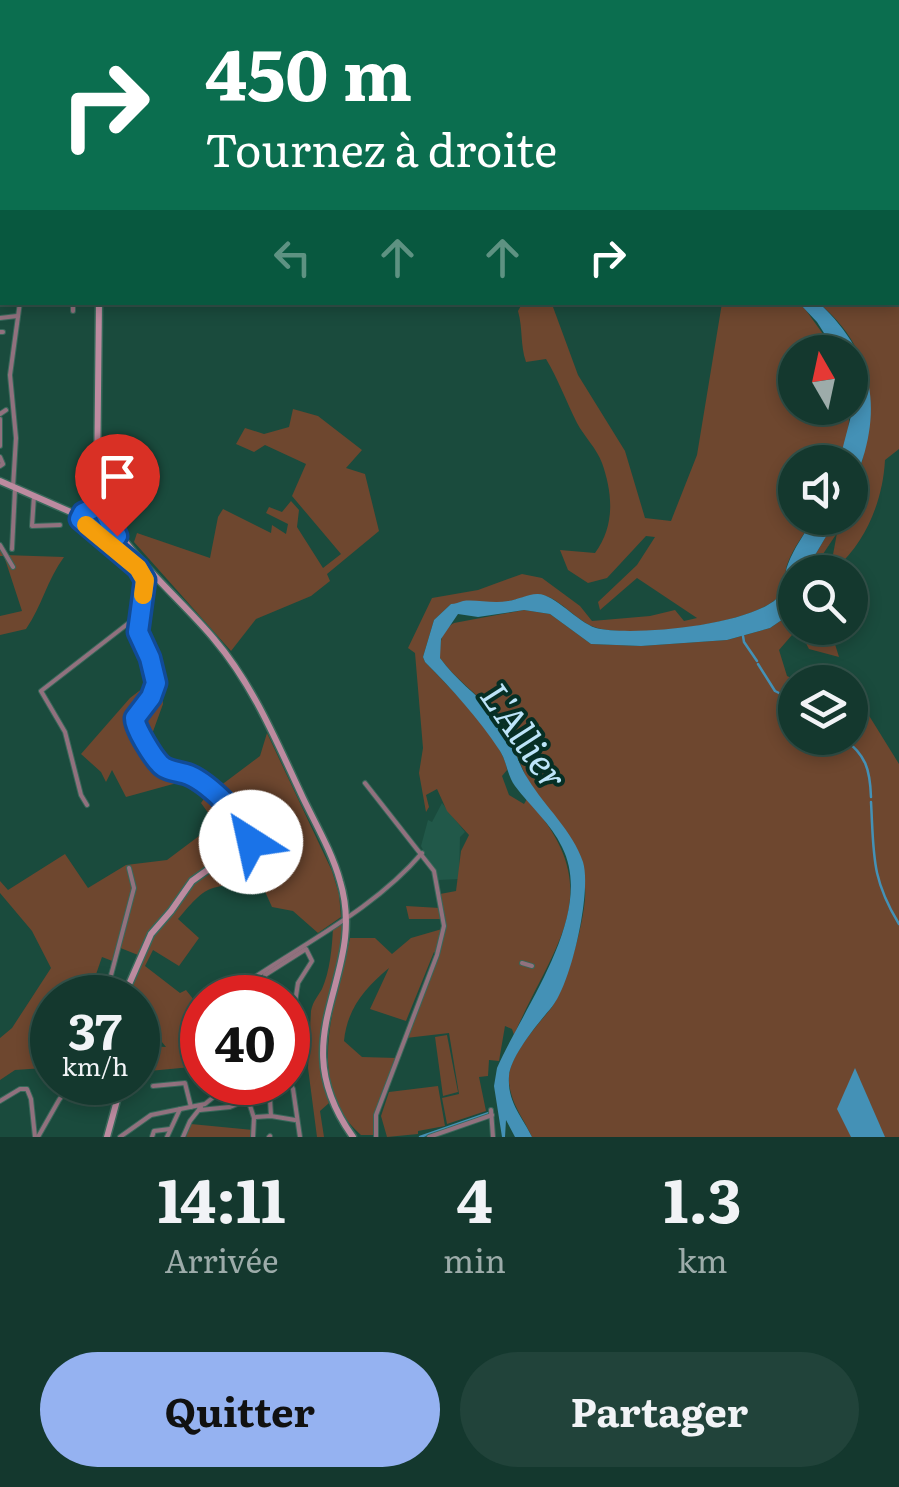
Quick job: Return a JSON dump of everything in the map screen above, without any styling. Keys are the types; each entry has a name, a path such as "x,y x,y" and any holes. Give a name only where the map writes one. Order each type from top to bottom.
{"main road":[{"path":"99,305 98,476 111,527 214,639 243,678 340,881 346,918 322,1056 330,1098 354,1136"},
{"path":"0,481 78,515 144,575 138,632 156,683 135,718 136,731 162,766 196,780 249,829 248,852 239,862 213,866 192,881 172,912 151,934 133,975"},
{"path":"78,515 103,505"},
{"path":"103,505 130,547"},
{"path":"107,1137 116,1105"}],"street":[{"path":"12,549 16,438 10,383 19,305"},
{"path":"72,305 73,312"},
{"path":"0,318 17,316"},
{"path":"0,384 10,383"},
{"path":"0,442 2,414"},
{"path":"0,457 0,466"},
{"path":"34,495 32,526 60,525"},
{"path":"0,544 13,567"},
{"path":"88,806 81,795 64,732 41,691 139,615"},
{"path":"365,783 436,874 443,937 376,1115 376,1137"},
{"path":"258,975 346,918 422,853"},
{"path":"111,975 134,888 130,868"},
{"path":"266,975 306,949 312,961 303,975"},
{"path":"522,963 532,966"},
{"path":"160,1085 184,1082 197,1108"},
{"path":"0,1101 26,1089 37,1137"},
{"path":"37,1137 55,1105"},
{"path":"183,1137 202,1105"},
{"path":"120,1137 146,1118 176,1110 236,1105"},
{"path":"249,1105 254,1118 253,1137"},
{"path":"271,1105 271,1116"},
{"path":"294,1105 300,1137"},
{"path":"167,1137 176,1110"},
{"path":"429,1137 480,1120 491,1112 493,1137"},
{"path":"254,1118 295,1120"},
{"path":"480,1120 492,1122"},
{"path":"142,1134 170,1129"}],"shaded area":[{"path":"521,305 562,305 553,307 578,375 625,451 645,518 671,521 697,455 722,305 800,305 805,309 824,335 778,335 778,425 849,425 848,435 845,445 778,445 778,535 803,535 792,555 778,555 778,597 767,605 691,627 611,630 587,624 554,600 537,595 504,602 451,604 434,620 423,657 425,662 496,744 504,758 507,770 502,776 509,795 524,804 527,799 552,832 566,862 570,890 567,917 514,1035 505,1026 499,1061 489,1060 488,1076 479,1077 486,1111 447,1124 442,1098 459,1094 449,1033 406,1038 439,955 434,952 406,1021 370,1009 389,968 372,983 353,1009 344,1041 362,1057 397,1058 376,1115 375,1135 361,1135 343,1115 328,1067 332,1015 350,938 375,938 392,954 411,938 442,929 442,919 409,919 406,906 440,908 440,894 456,891 461,851 469,835 447,811 437,789 426,795 426,812 419,773 423,748 415,653 408,648 432,598 478,590 522,574 542,578 580,606 592,621 675,610 684,621 697,618 637,578 600,610 598,602 637,565 655,537 646,536 607,578 588,583 568,570 560,550 595,553 606,532 610,510 606,475 546,359 526,362 518,311"},
{"path":"821,305 899,305 899,449 885,460 881,490 868,524 868,445 865,445 869,412 868,335 847,335"},
{"path":"293,409 318,416 362,450 346,468 365,474 379,531 327,574 330,581 311,596 256,619 231,651 134,542 137,533 210,558 223,509 271,533 272,525 286,534 288,524 266,513 269,507 282,512 291,501 299,510 297,527 323,568 341,554 292,496 306,464 265,445 254,452 236,444 245,428 264,434 289,427"},
{"path":"827,535 836,535 822,555 815,555"},
{"path":"837,535 863,535 849,555 833,555"},
{"path":"0,548 4,555 64,557 26,629 0,635 0,616 22,611"},
{"path":"524,610 550,614 591,644 641,646 727,640 778,623 784,665 778,665 778,755 868,755 868,714 899,764 899,1137 532,1137 513,1098 509,1074 517,1053 552,1007 564,983 581,926 584,882 499,721 440,658 443,634 454,623"},
{"path":"807,645 835,645 839,657 809,649"},
{"path":"161,674 163,704 151,737 171,762 216,789 260,756 267,733 332,871 341,917 318,933 293,911 272,907 257,874 205,892 178,919 199,938 179,966 153,950 145,966 157,975 130,975 138,955 118,947 115,962 102,957 96,975 46,975 51,968 32,931 0,893 0,881 8,890 65,854 88,888 126,865 167,860 199,836 212,832 225,838 225,810 221,806 209,814 201,803 208,793 193,782 126,797 112,770 106,782 81,754 130,698"},
{"path":"442,803 465,832 460,837 459,879 438,880 421,846 428,820 432,822"},
{"path":"344,924 322,1041 321,1062 329,1103 320,1111 324,1137 317,1137 310,1083 311,1011 327,975 333,928"},
{"path":"160,978 180,993 180,1068 160,1070 160,1047 166,1047 160,1040"},
{"path":"30,1000 30,1069 15,1070 0,1080 0,1038 12,1028"},
{"path":"447,1035 458,1092 443,1096 435,1037"},
{"path":"438,1086 445,1126 387,1137 381,1116 389,1092"},
{"path":"191,1124 253,1130 252,1137 186,1137"}],"water":[{"path":"801,305 821,305 846,335 825,335"},
{"path":"868,383 871,414 866,445 843,445 849,425 868,425"},
{"path":"804,535 827,535 815,555 792,555"},
{"path":"537,594 551,598 596,628 613,630 693,626 748,614 778,597 778,623 727,640 641,646 591,644 550,614 524,610 478,617 458,614 441,639 440,658 499,720 528,779 573,840 585,876 582,915 566,980 520,1050 509,1076 513,1101 532,1137 515,1137 506,1120 502,1137 494,1086 497,1068 563,931 570,901 570,873 562,847 515,786 500,751 425,662 423,657 434,620 451,604 502,602"},
{"path":"855,1068 885,1137 851,1137 837,1109"}],"waterway":[{"path":"743,636 757,661"},
{"path":"758,664 778,692"},
{"path":"860,755 871,797"},
{"path":"871,802 879,879 899,924"},
{"path":"420,1137 489,1113"}],"slow traffic":[{"path":"86,525 144,575 143,595"}],"route":[{"path":"117,536 101,505 83,513 80,519 144,575 138,632 156,683 135,718 136,731 162,766 191,776 242,819 251,842"}],"water label":[{"name":"L'Allier","path":"526,735"}]}
